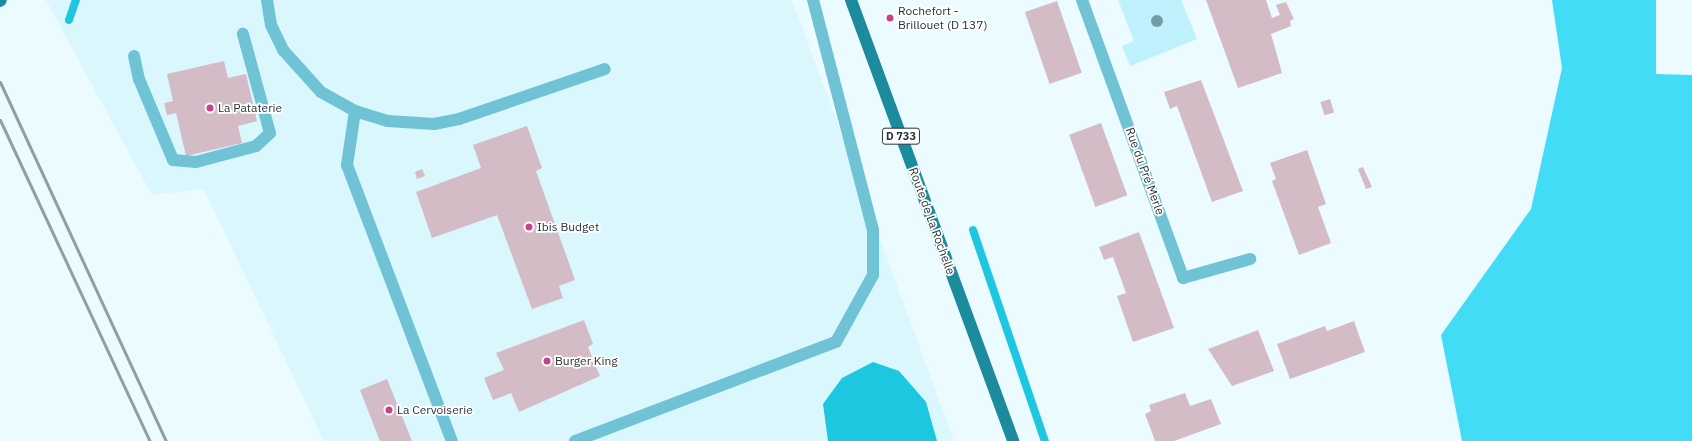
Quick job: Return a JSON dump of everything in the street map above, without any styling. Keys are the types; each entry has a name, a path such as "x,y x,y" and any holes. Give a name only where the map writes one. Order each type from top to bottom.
{"main road":[{"name":"Route de La Rochelle","path":"851,0 1013,441"}],"street":[{"path":"267,0 271,26 283,50 321,92 355,111 388,121 434,124 460,119 605,69"},
{"path":"575,441 836,342 873,275 873,230 813,0"},
{"name":"Rue du Pré Merle","path":"1082,0 1183,278 1250,259"},
{"path":"134,56 139,79 173,160 196,162 256,146 270,133 243,34"},
{"path":"355,111 347,165 452,441"}],"shaded area":[{"path":"46,0 792,0 954,441 324,441 204,189 152,195"},
{"path":"1118,0 1181,0 1197,39 1130,66 1122,46 1134,41"},
{"path":"1552,0 1656,0 1656,74 1692,75 1692,441 1462,441 1441,335 1531,209 1562,68"},
{"path":"873,362 899,371 926,402 937,441 828,441 823,404 842,378"}],"building":[{"path":"1206,0 1266,0 1272,18 1280,15 1276,5 1286,2 1294,19 1290,21 1291,26 1271,34 1282,73 1238,88"},
{"path":"1057,1 1082,73 1050,84 1025,12"},
{"name":"La Pataterie","path":"224,61 228,78 246,74 257,121 238,126 242,143 186,156 176,113 167,115 164,103 173,101 167,74"},
{"path":"1201,80 1243,191 1212,202 1177,106 1170,109 1164,92"},
{"path":"1330,99 1334,112 1325,115 1320,102"},
{"path":"1101,123 1127,195 1095,207 1069,135"},
{"name":"Ibis Budget","path":"527,126 542,168 536,171 575,280 559,286 563,298 532,309 497,215 432,238 416,192 481,168 473,145"},
{"path":"1307,150 1326,204 1318,207 1331,243 1299,255 1272,181 1276,179 1270,163"},
{"path":"1363,167 1372,187 1366,189 1358,169"},
{"path":"422,169 425,176 417,179 415,172"},
{"path":"1139,232 1174,328 1133,342 1117,296 1126,293 1113,257 1104,260 1099,247"},
{"name":"Burger King","path":"584,320 593,344 588,347 600,376 519,412 511,393 493,400 484,378 504,370 496,353"},
{"path":"1354,321 1365,352 1290,379 1277,344 1325,326 1327,331"},
{"path":"1258,330 1274,371 1232,386 1208,349"},
{"path":"387,379 412,441 380,441 360,390"},
{"path":"1185,393 1190,406 1211,399 1221,424 1174,441 1155,441 1145,414 1151,411 1149,405"}],"waterway":[{"path":"69,20 76,0"},
{"path":"973,230 1045,441"}],"railway":[{"path":"0,82 166,441"},
{"path":"0,120 150,441"}],"place":[{"name":"Rochefort - Brillouet (D 137)","path":"890,18"},
{"name":"La Pataterie","path":"210,108"},
{"name":"Ibis Budget","path":"529,227"},
{"name":"Burger King","path":"547,361"},
{"name":"La Cervoiserie","path":"389,410"}]}
